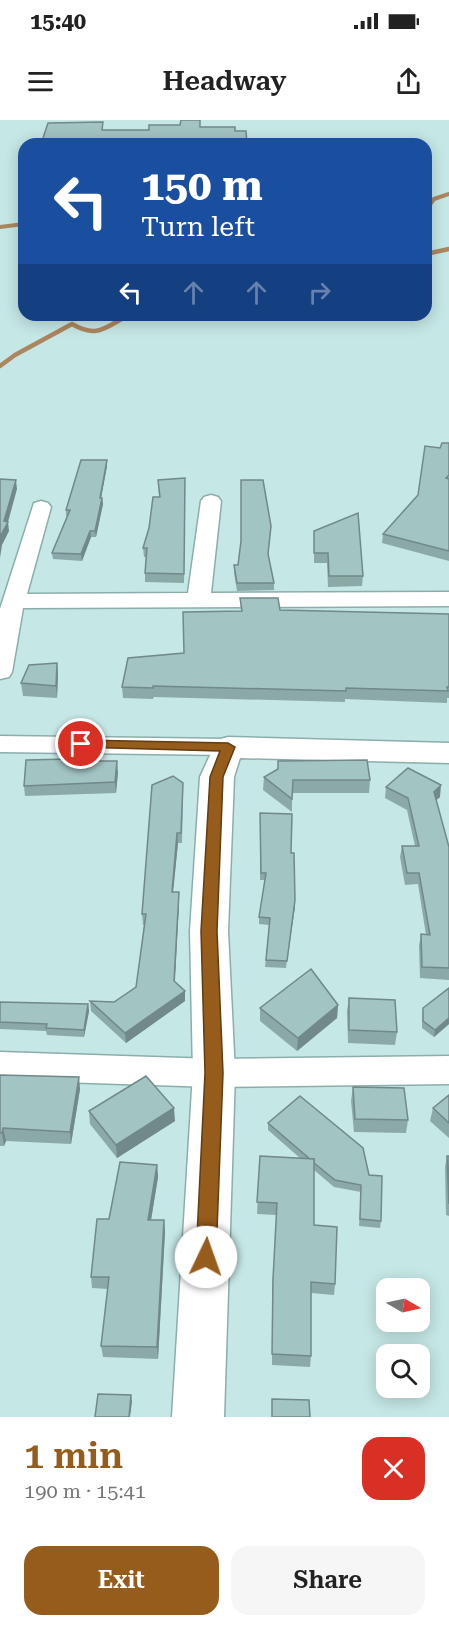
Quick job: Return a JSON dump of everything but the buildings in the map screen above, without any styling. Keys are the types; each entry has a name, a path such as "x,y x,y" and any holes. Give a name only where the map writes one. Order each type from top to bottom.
{"street":[{"path":"205,600 198,596 211,501"},
{"path":"0,672 14,601 41,507"},
{"path":"14,601 449,599"},
{"path":"0,744 449,753"},
{"path":"198,1417 214,1073 210,919 217,777 228,747"},
{"path":"0,1066 214,1073 449,1070"}],"waterway":[{"path":"432,202 449,194"},
{"path":"0,227 18,225"},
{"path":"432,253 449,249"},
{"path":"0,366 15,355 72,324 88,331 95,331 118,321"}],"route":[{"path":"81,744 228,747 217,777 209,931 214,1073 206,1257"}]}
